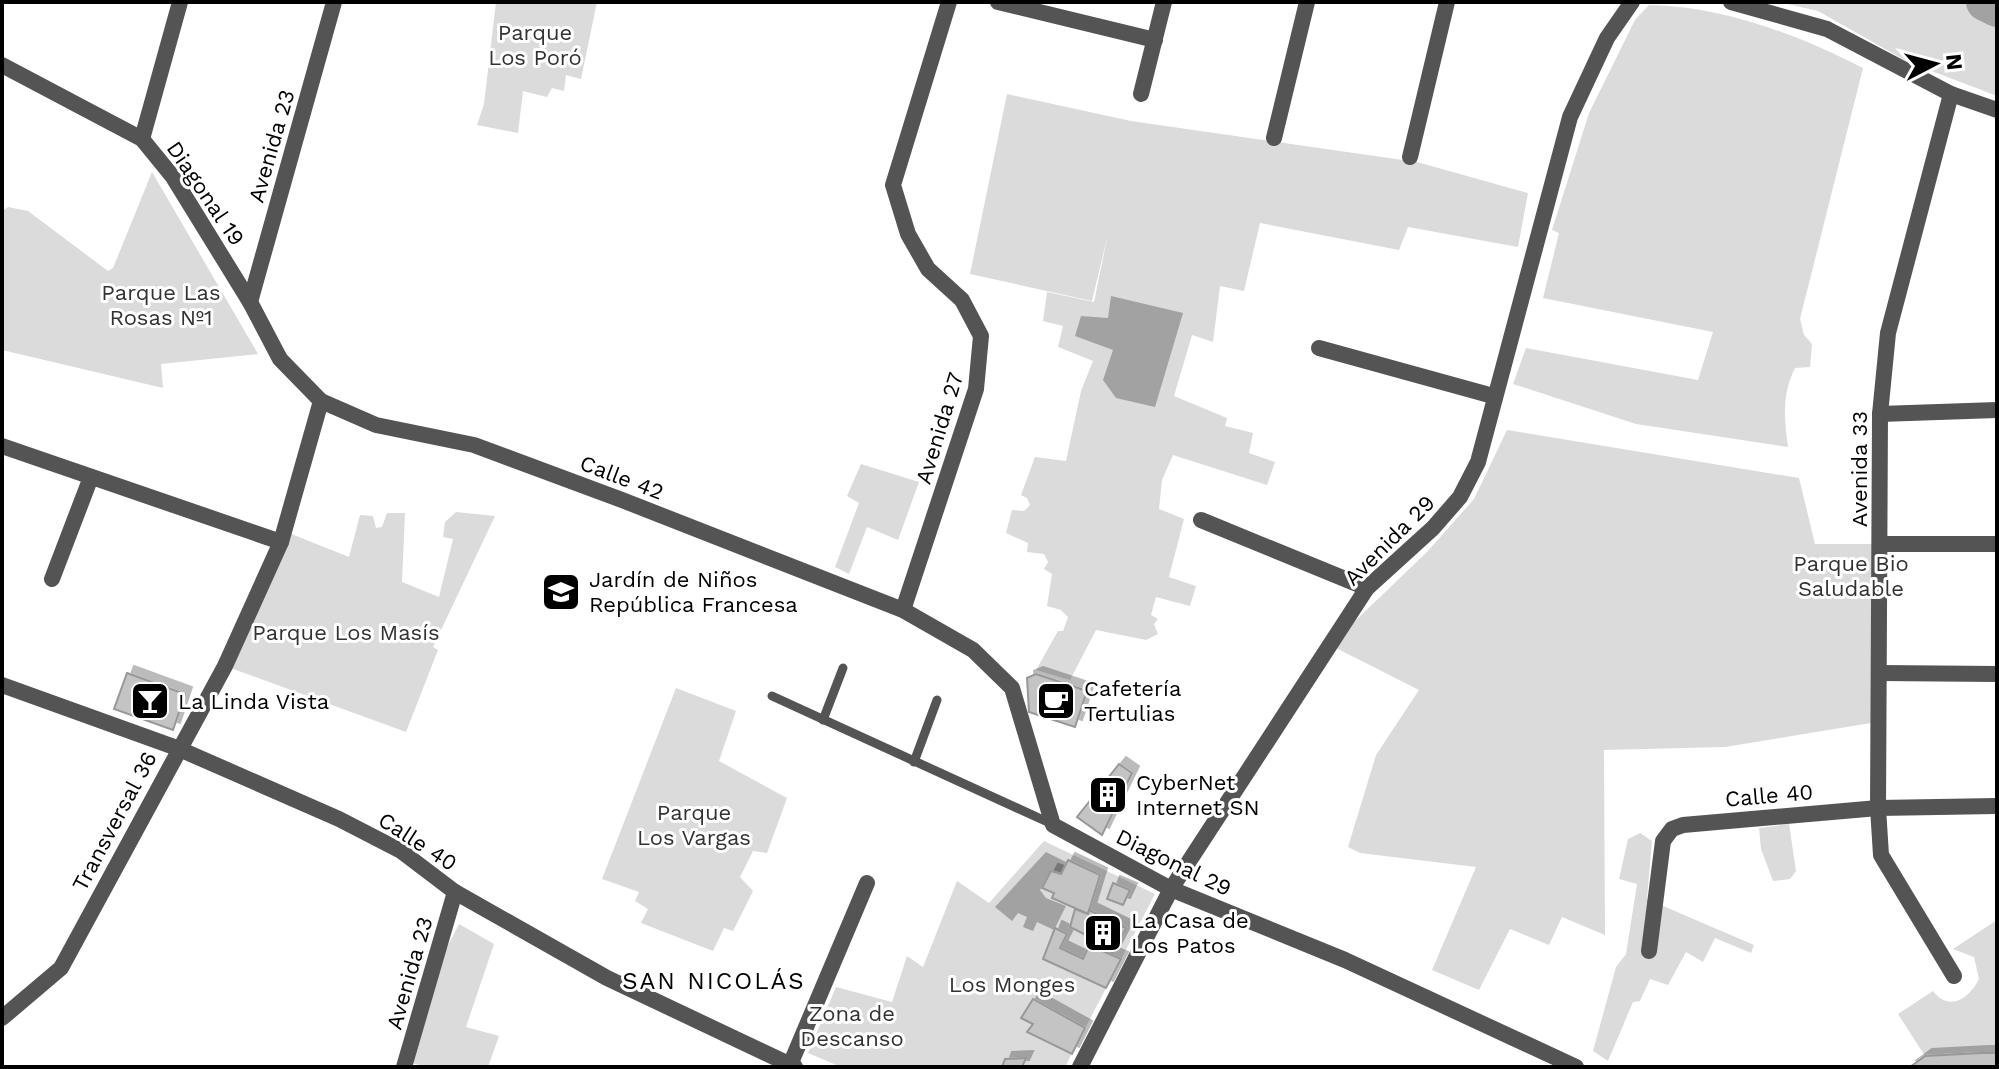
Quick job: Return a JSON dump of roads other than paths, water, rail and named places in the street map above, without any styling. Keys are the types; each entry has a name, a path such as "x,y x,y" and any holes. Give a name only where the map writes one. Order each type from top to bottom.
{"street":[{"path":"142,139 180,2"},
{"name":"Avenida 23","path":"250,302 334,2"},
{"name":"Avenida 27","path":"903,610 976,389 981,362 981,336 962,300 928,269 908,234 893,185 949,2"},
{"path":"998,2 1155,40"},
{"path":"1141,94 1164,2"},
{"path":"1274,138 1307,2"},
{"path":"1410,157 1447,2"},
{"name":"Avenida 29","path":"1080,1067 1171,889 1367,588 1433,528 1460,497 1478,462 1493,396 1570,117 1607,38 1632,2"},
{"path":"1731,2 1827,29 1951,94 1997,110"},
{"name":"Diagonal 19","path":"2,65 142,139 173,177 250,302 280,359 321,401"},
{"name":"Avenida 33","path":"1951,94 1888,333 1880,414 1878,808 1881,855 1954,976"},
{"path":"1319,348 1493,396"},
{"name":"Calle 42","path":"321,401 376,425 474,445 903,610"},
{"name":"Transversal 36","path":"2,1018 61,968 177,748 225,666 281,542 321,401"},
{"path":"1880,414 1997,410"},
{"path":"2,446 281,542"},
{"path":"52,579 91,477"},
{"path":"1201,520 1367,588"},
{"path":"1881,544 1997,544"},
{"path":"903,610 973,650 1012,688 1053,825"},
{"path":"1879,673 1997,674"},
{"name":"Calle 40","path":"2,685 177,748 339,819 401,851 455,892 607,978 792,1066"},
{"name":"Calle 40","path":"1649,951 1663,841 1672,829 1683,825 1878,808 1996,806"},
{"name":"Diagonal 29","path":"1053,825 1171,889 1345,960 1576,1067"},
{"path":"792,1066 867,883"},
{"name":"Avenida 23","path":"404,1067 455,892"}],"lane":[{"path":"823,720 843,668"},
{"path":"772,696 1053,825"},
{"path":"914,762 937,700"}],"waterway":[{"path":"1985,2 1997,8"}],"place":[{"name":"Jardín de Niños República Francesa","path":"561,592"},
{"name":"La Linda Vista","path":"150,701"},
{"name":"Cafetería Tertulias","path":"1056,701"},
{"name":"CyberNet Internet SN","path":"1108,795"},
{"name":"La Casa de Los Patos","path":"1103,933"}],"district":[{"name":"SAN NICOLÁS","path":"714,981"}],"park label":[{"name":"Parque Los Poró","path":"535,44"},
{"name":"Parque Las Rosas Nº1","path":"161,304"},
{"name":"Parque Bio Saludable","path":"1851,576"},
{"name":"Parque Los Masís","path":"346,632"},
{"name":"Parque Los Vargas","path":"694,824"},
{"name":"Los Monges","path":"1012,984"},
{"name":"Zona de Descanso","path":"852,1026"}]}
